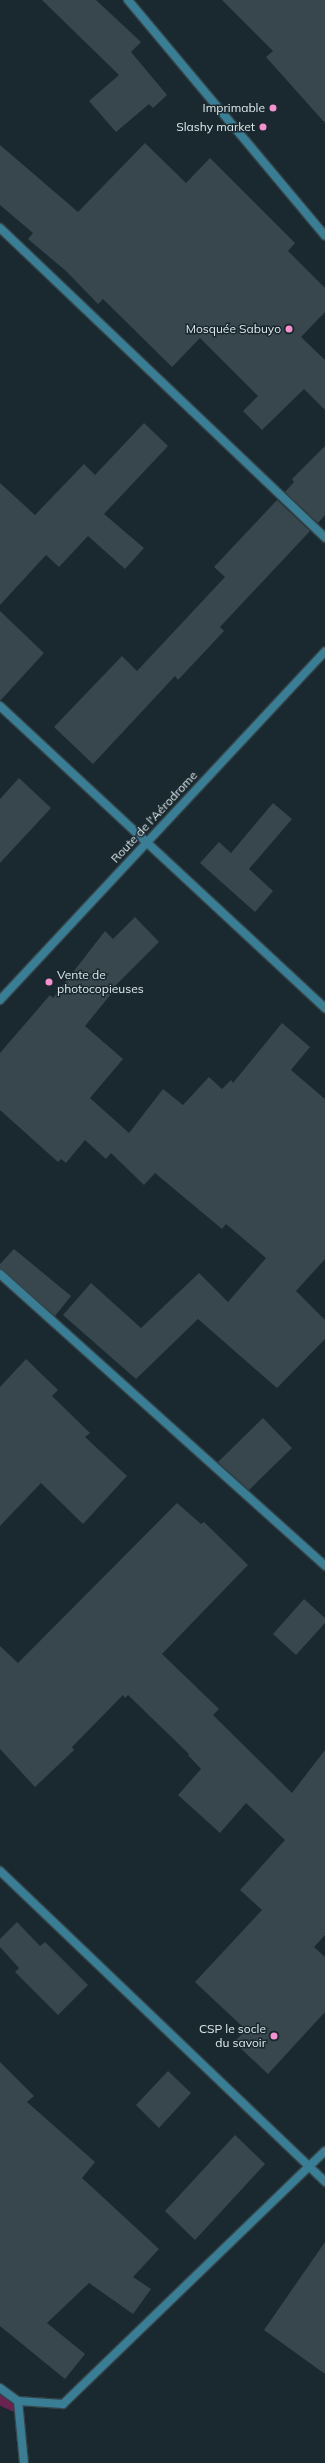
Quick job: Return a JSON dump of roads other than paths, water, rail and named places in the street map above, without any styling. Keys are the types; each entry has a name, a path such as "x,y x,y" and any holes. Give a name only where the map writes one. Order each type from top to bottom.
{"street":[{"path":"128,0 325,236"},
{"path":"0,228 325,538"},
{"name":"Route de l'Aérodrome","path":"0,1000 325,651"},
{"path":"0,706 325,1008"},
{"path":"0,1274 325,1566"},
{"path":"0,1871 325,2182"},
{"path":"0,2388 18,2401 63,2404 325,2151"},
{"path":"18,2401 24,2463"}],"waterway":[{"path":"0,2400 19,2409"}],"place":[{"name":"Imprimable","path":"273,108"},
{"name":"Slashy market","path":"263,127"},
{"name":"Mosquée Sabuyo","path":"289,329"},
{"name":"Vente de photocopieuses","path":"49,982"},
{"name":"CSP le socle du savoir","path":"274,2036"}]}
